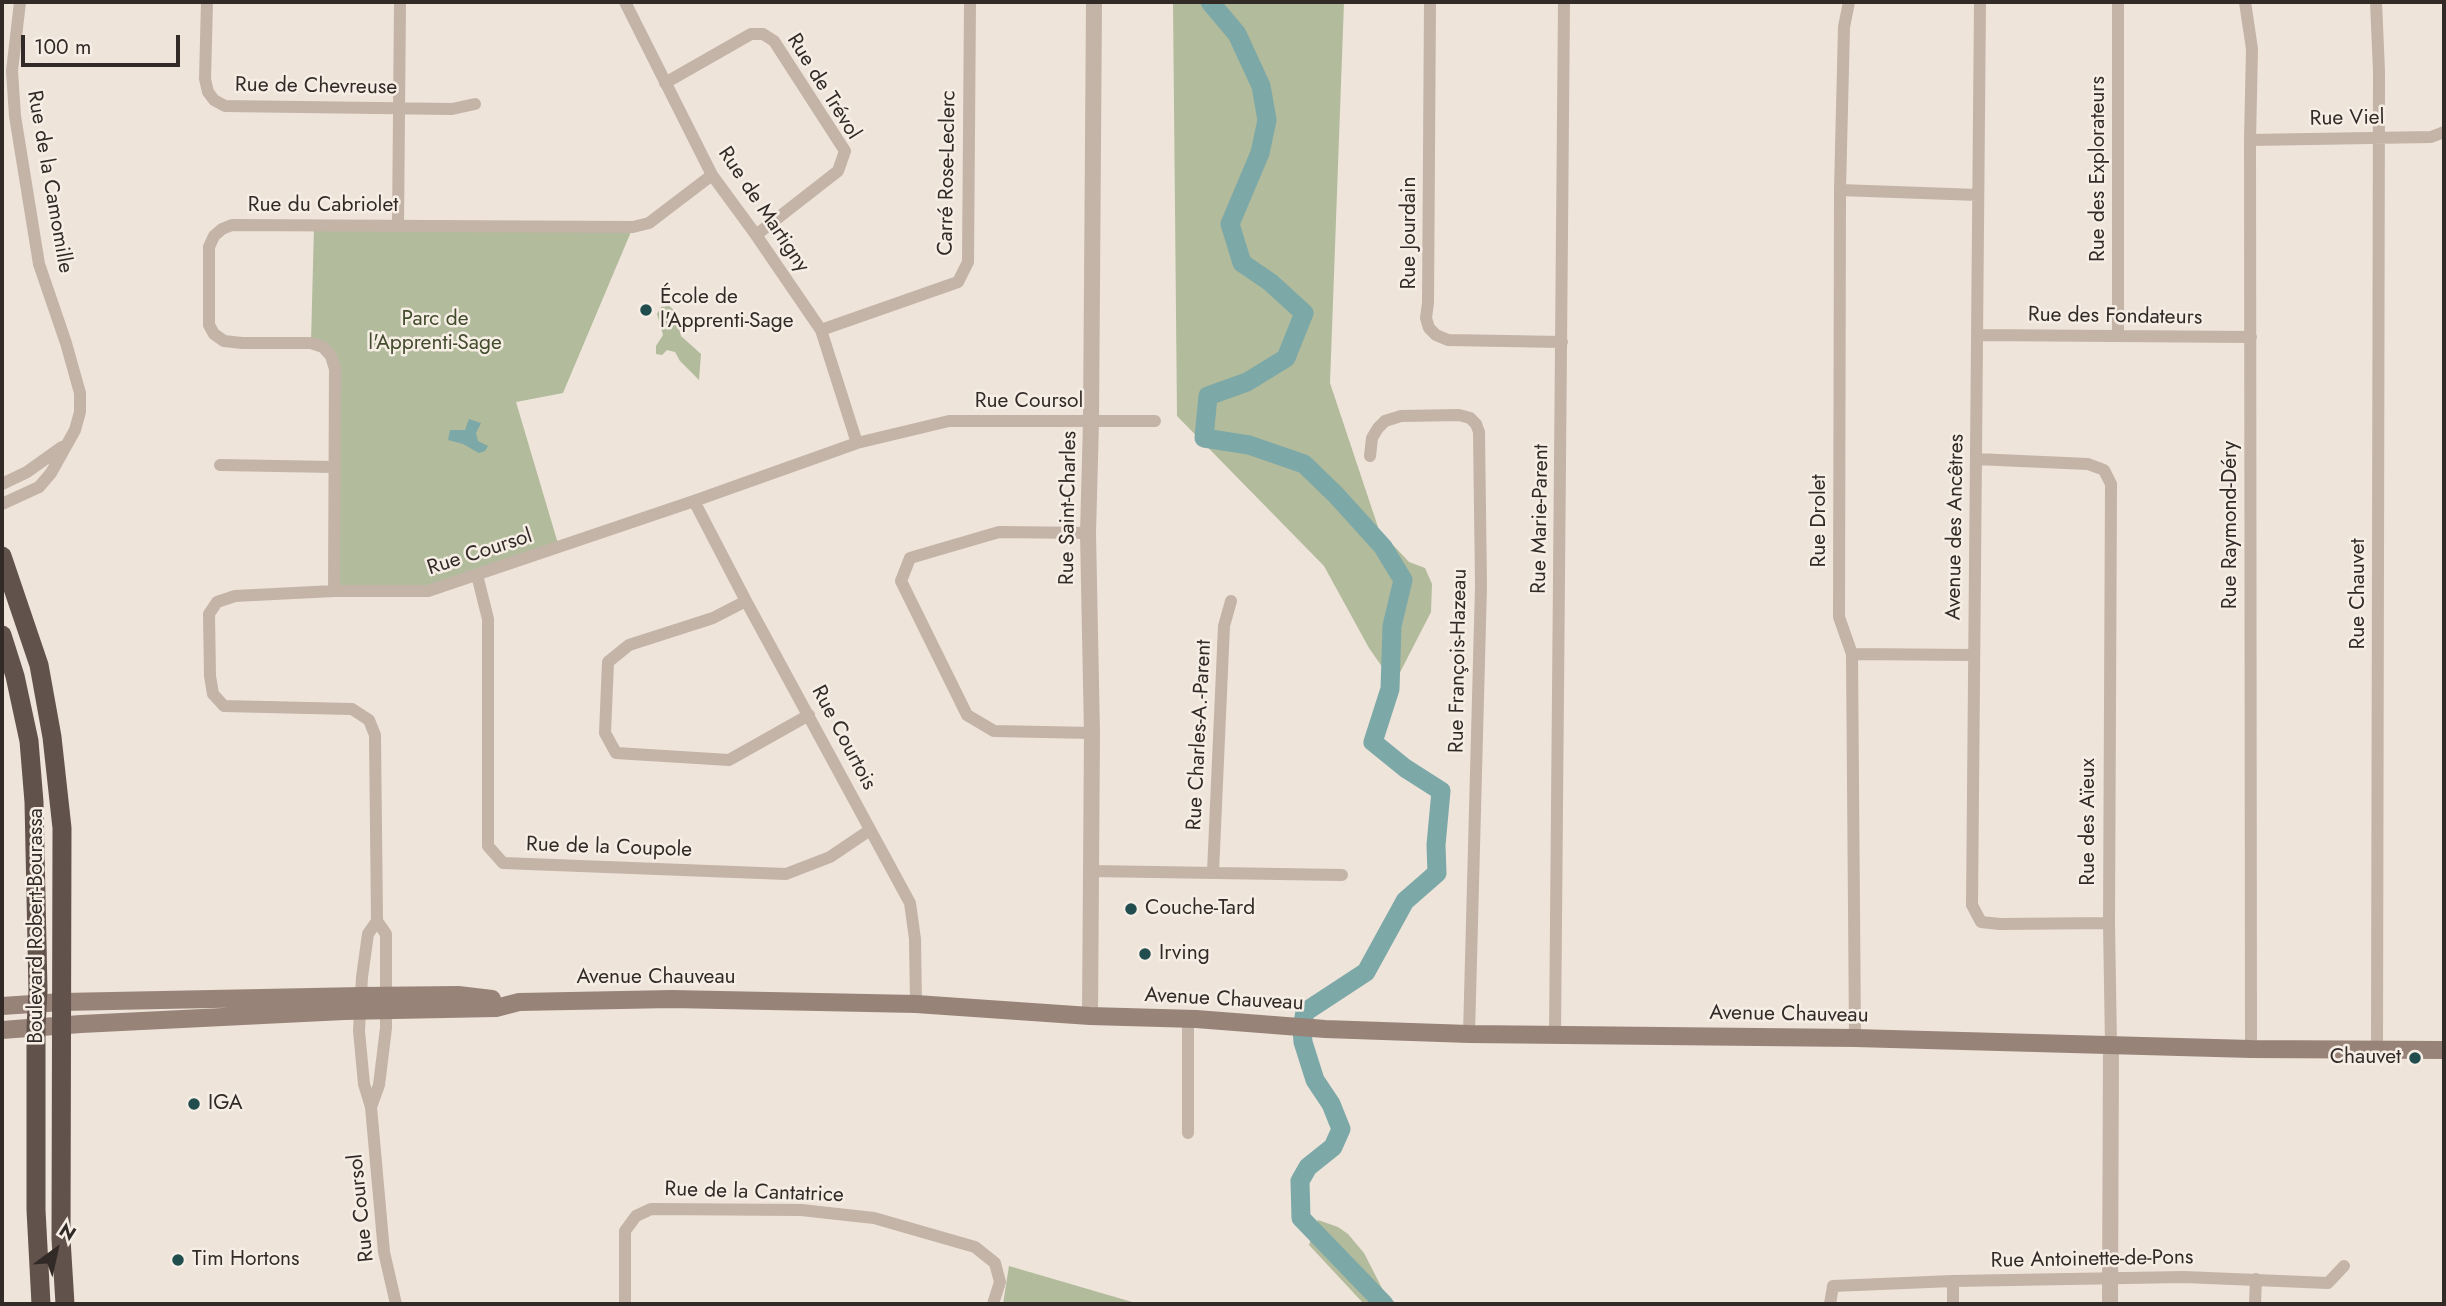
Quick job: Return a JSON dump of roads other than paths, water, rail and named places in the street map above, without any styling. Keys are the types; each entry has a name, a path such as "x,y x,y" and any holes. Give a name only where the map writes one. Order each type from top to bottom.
{"highway":[{"name":"Boulevard Robert-Bourassa","path":"2,556 39,665 52,737 62,828 61,1240 65,1304"},
{"name":"Boulevard Robert-Bourassa","path":"2,635 15,676 29,741 34,802 36,1210 41,1304"}],"main road":[{"name":"Avenue Chauveau","path":"361,1003 458,995 519,1002 672,999 916,1004 1090,1016 1188,1018 1325,1029 1555,1037 1855,1038 2251,1049 2444,1050"},
{"path":"2,1006 62,1002 361,1003"},
{"path":"2,1030 361,1003"}],"street":[{"name":"Rue de la Camomille","path":"2,505 38,487 51,473 75,430 80,412 80,393 39,264 15,116 12,71 20,2"},
{"name":"Rue de Chevreuse","path":"206,2 205,79 208,92 214,100 225,106 452,110 475,104"},
{"path":"398,226 400,2"},
{"name":"Rue de Martigny","path":"625,2 712,176 757,235 821,330 857,443"},
{"name":"Carré Rose-Leclerc","path":"821,330 958,282 968,262 970,2"},
{"name":"Rue Saint-Charles","path":"1090,1016 1092,733 1088,533 1094,2"},
{"name":"Rue Jourdain","path":"1430,2 1426,318 1429,328 1436,335 1448,340 1562,342"},
{"name":"Rue Marie-Parent","path":"1555,1037 1564,2"},
{"name":"Rue Drolet","path":"1849,2 1844,27 1840,190 1839,617 1852,654 1855,1038"},
{"name":"Avenue des Ancêtres","path":"1980,2 1972,905 1981,922 2109,923"},
{"name":"Rue des Explorateurs","path":"2118,2 2118,336"},
{"name":"Rue Raymond-Déry","path":"2245,2 2252,49 2251,1049"},
{"path":"2376,2 2378,138"},
{"name":"Rue de Trévol","path":"665,83 751,34 763,34 774,41 845,150 838,171 757,235"},
{"name":"Rue Viel","path":"2250,140 2431,137 2444,132"},
{"name":"Rue Chauvet","path":"2378,138 2380,1049"},
{"name":"Rue du Cabriolet","path":"334,591 335,369 331,356 323,347 311,343 242,343 225,341 214,334 209,325 209,247 214,236 232,225 634,227 649,223 712,176"},
{"path":"1840,190 1978,195"},
{"name":"Rue des Fondateurs","path":"1979,335 2251,337"},
{"name":"Rue François-Hazeau","path":"1370,456 1372,438 1378,428 1385,421 1401,416 1459,415 1470,418 1479,432 1480,586 1469,1034"},
{"name":"Rue Coursol","path":"371,1107 379,1085 386,1002 386,934 377,921 375,735 369,720 352,709 224,706 213,694 210,676 209,614 217,602 235,596 334,591 428,591 857,443 949,421 1155,421"},
{"name":"Rue de la Camomille","path":"2,484 27,472 65,445"},
{"name":"Rue des Aïeux","path":"1976,459 2088,464 2104,470 2111,484 2110,1304"},
{"path":"220,466 334,467"},
{"name":"Rue Courtois","path":"694,501 910,903 915,939 916,1004"},
{"path":"1088,533 999,532 910,558 901,581 967,715 994,732 1092,733"},
{"name":"Rue de la Coupole","path":"477,575 488,619 488,846 503,863 786,874 830,857 870,830"},
{"path":"746,601 713,618 629,645 608,662 605,733 616,753 729,760 809,715"},
{"name":"Rue Charles-A.-Parent","path":"1213,873 1224,626 1231,601"},
{"path":"1852,654 1974,655"},
{"path":"1091,871 1342,875"},
{"name":"Rue Coursol","path":"377,921 368,934 359,1031 364,1084 371,1107 383,1247 396,1304"},
{"path":"1188,1018 1188,1133"},
{"name":"Rue de la Cantatrice","path":"625,1304 625,1231 636,1216 651,1209 801,1210 874,1218 975,1247 995,1263 1000,1282 993,1304"},
{"name":"Rue Antoinette-de-Pons","path":"1832,1304 1833,1286 2184,1277 2328,1283 2344,1266"},
{"path":"2255,1304 2256,1279"},
{"path":"1953,1281 1953,1304"}],"water":[{"path":"469,419 481,423 476,433 478,441 488,446 485,451 479,453 463,444 448,440 450,430 465,430"}],"waterway":[{"path":"1210,2 1237,34 1261,86 1267,120 1260,153 1230,224 1242,263 1270,282 1304,313 1286,358 1247,382 1208,396 1204,438 1249,445 1304,464 1383,547 1403,580 1392,626 1390,689 1373,742 1405,768 1441,791 1436,845 1437,873 1405,901 1366,972 1305,1012 1302,1028 1303,1042 1315,1080 1331,1104 1341,1129 1333,1147 1308,1167 1300,1181 1301,1218 1384,1304"}],"place":[{"name":"École de l'Apprenti-Sage","path":"646,310"},
{"name":"Couche-Tard","path":"1131,909"},
{"name":"Irving","path":"1145,954"},
{"name":"Chauvet","path":"2415,1058"},
{"name":"IGA","path":"194,1104"},
{"name":"Tim Hortons","path":"178,1260"}],"park label":[{"name":"Parc de l'Apprenti-Sage","path":"435,332"}]}
